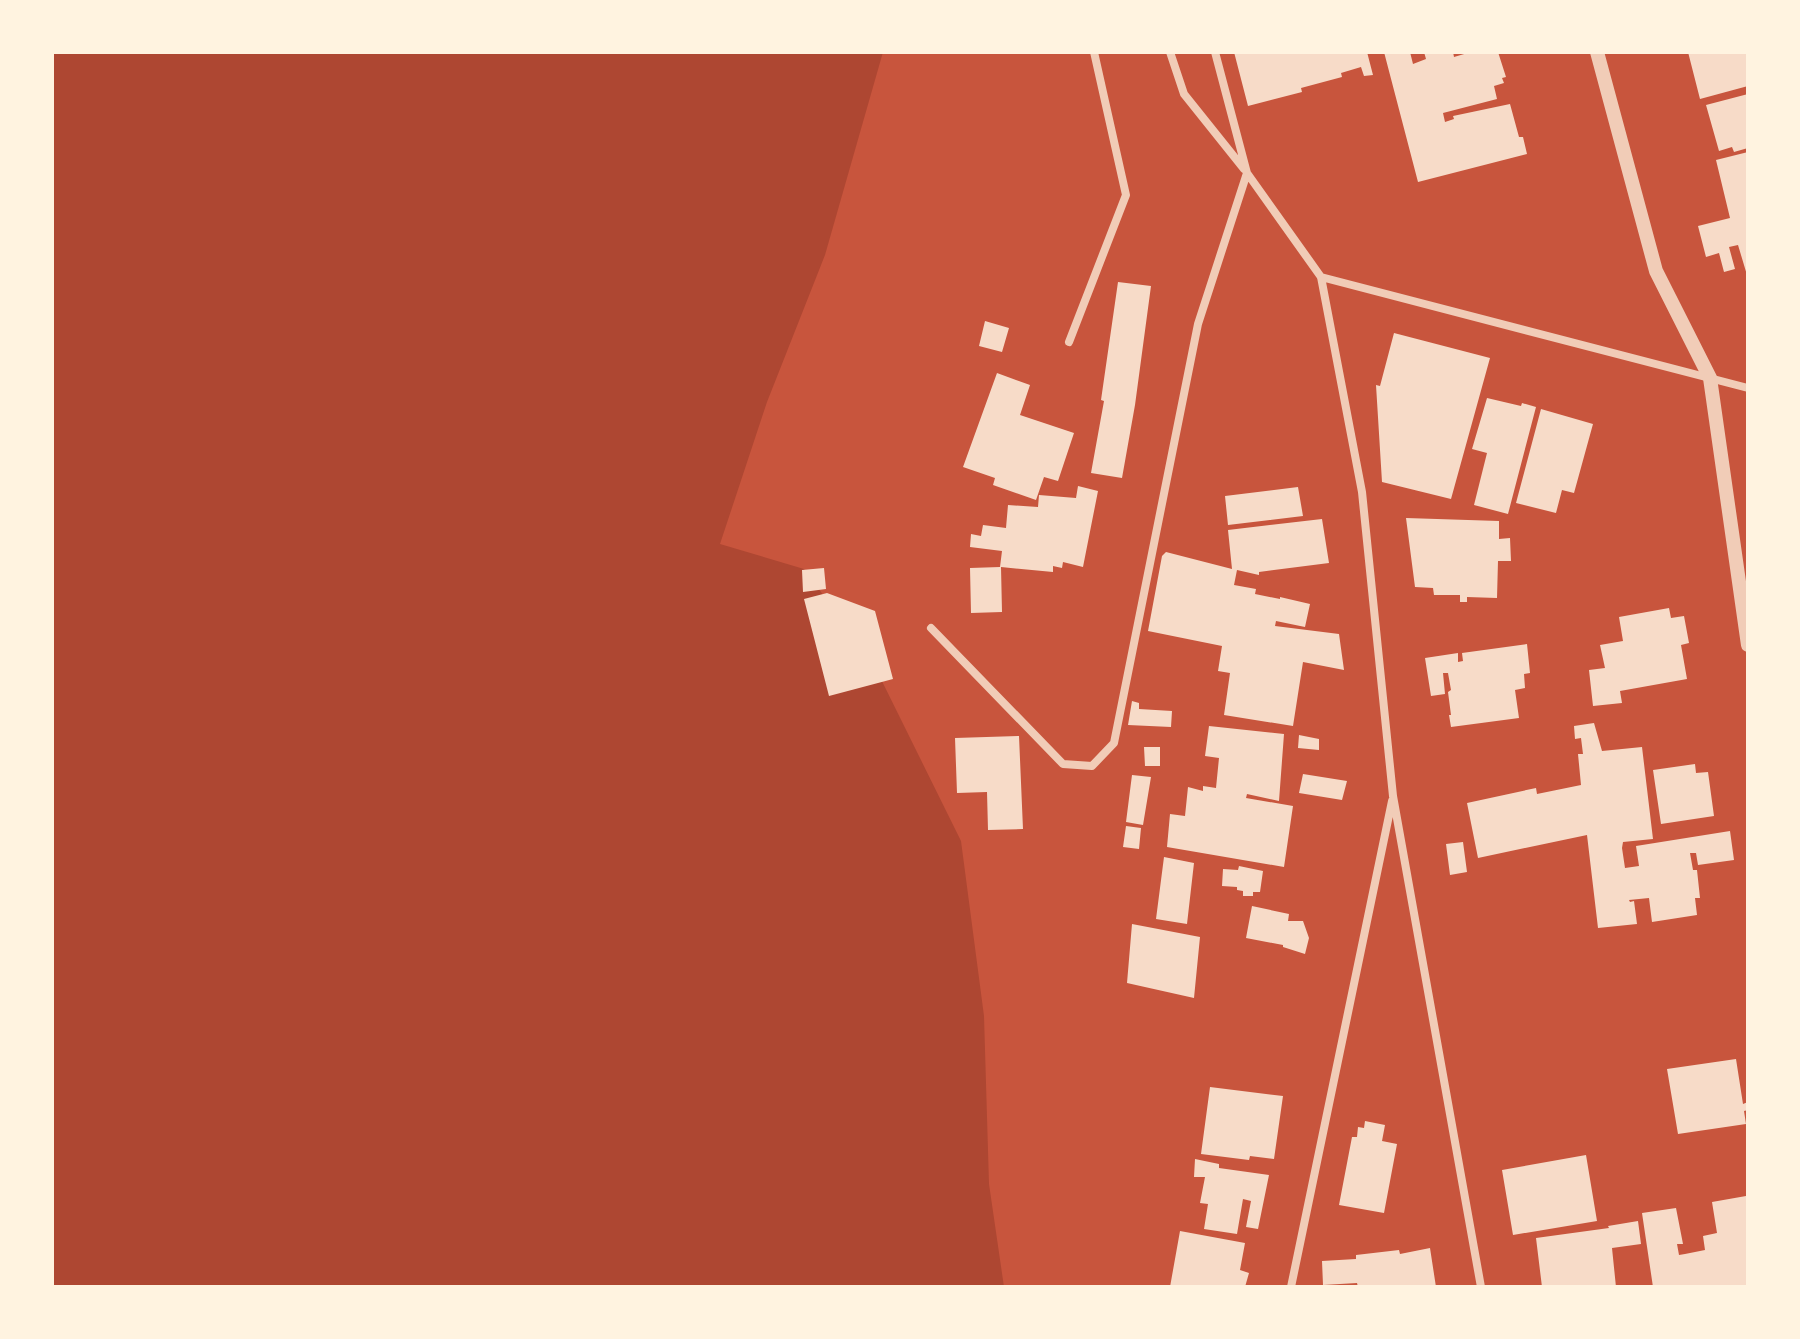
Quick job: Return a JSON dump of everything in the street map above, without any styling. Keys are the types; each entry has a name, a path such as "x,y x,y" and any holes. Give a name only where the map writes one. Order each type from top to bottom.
{"street":[{"path":"1069,342 1126,195 1094,52"},
{"path":"1170,52 1184,94 1247,173 1321,277 1362,492 1393,796 1481,1287"},
{"path":"931,628 1063,764 1092,766 1114,743 1198,324 1247,173 1215,52"},
{"path":"1597,52 1656,271 1710,378 1748,645"},
{"path":"1321,277 1748,388"},
{"path":"1291,1287 1393,796"}],"shaded area":[{"path":"52,52 883,52 825,255 767,402 720,544 804,569 872,661 961,841 984,1016 989,1184 1004,1287 52,1287"}],"building":[{"path":"1234,52 1367,52 1373,75 1364,76 1361,67 1341,73 1342,77 1301,88 1302,92 1248,106"},
{"path":"1384,52 1410,52 1413,64 1426,59 1424,52 1453,52 1454,57 1471,52 1498,52 1506,77 1502,78 1504,83 1494,86 1497,99 1443,113 1445,122 1454,119 1453,116 1510,104 1527,154 1418,182"},
{"path":"1688,52 1748,52 1748,86 1700,99"},
{"path":"1748,94 1748,148 1734,152 1732,147 1719,151 1706,105"},
{"path":"1748,152 1747,275 1738,245 1729,247 1735,269 1724,272 1719,253 1706,257 1698,226 1730,218 1716,160"},
{"path":"1118,282 1151,286 1122,478 1091,473 1104,401 1101,400"},
{"path":"985,321 1009,328 1002,352 979,346"},
{"path":"1394,333 1490,358 1451,499 1382,482 1376,385 1380,386"},
{"path":"997,373 1030,385 1020,415 1074,433 1058,481 1044,477 1036,500 993,485 995,478 963,467"},
{"path":"1487,398 1536,407 1508,514 1474,505 1487,453 1472,449"},
{"path":"1541,409 1593,424 1574,493 1562,490 1556,513 1516,503"},
{"path":"1078,486 1098,491 1083,567 1063,562 1062,568 1053,566 1053,572 1001,567 1002,612 971,613 970,568 1000,567 1002,551 970,547 971,534 981,536 983,525 1006,528 1008,505 1038,507 1039,495 1076,498"},
{"path":"1298,487 1303,516 1228,525 1225,496"},
{"path":"1406,518 1499,521 1499,539 1510,538 1511,561 1498,561 1497,598 1467,597 1467,602 1460,602 1460,595 1434,595 1433,588 1415,587"},
{"path":"1322,519 1329,563 1259,572 1259,575 1237,570 1234,585 1256,589 1255,594 1310,604 1305,627 1276,621 1275,626 1339,634 1344,670 1303,662 1293,726 1224,715 1230,673 1218,671 1222,646 1148,631 1162,556 1166,552 1232,569 1228,530"},
{"path":"824,568 826,589 803,592 802,570"},
{"path":"827,593 875,611 893,679 829,696 804,599"},
{"path":"1669,608 1671,618 1684,616 1689,643 1681,645 1687,679 1620,691 1622,703 1593,706 1589,670 1605,668 1600,645 1623,641 1619,617"},
{"path":"1527,644 1530,673 1524,674 1525,688 1515,690 1519,718 1451,727 1448,673 1443,673 1445,694 1431,696 1425,658 1458,653 1458,662 1463,661 1462,653"},
{"path":"1132,701 1139,703 1139,709 1172,711 1171,727 1128,725"},
{"path":"1594,723 1602,751 1642,747 1653,839 1623,842 1625,868 1639,866 1636,846 1730,831 1734,860 1698,865 1696,853 1690,853 1693,870 1697,870 1700,898 1695,898 1697,915 1652,922 1649,898 1629,900 1634,901 1637,924 1598,928 1587,835 1478,858 1467,803 1536,788 1537,794 1581,785 1578,754 1583,754 1581,738 1575,739 1574,726"},
{"path":"1209,726 1284,734 1279,801 1247,794 1246,798 1293,806 1284,867 1167,847 1170,814 1185,816 1188,787 1203,791 1203,786 1216,788 1219,758 1205,756"},
{"path":"1299,735 1319,739 1319,750 1298,748"},
{"path":"1019,736 1023,829 988,830 987,792 957,793 955,738"},
{"path":"1144,747 1160,747 1160,766 1145,766"},
{"path":"1695,764 1696,773 1708,772 1714,816 1661,824 1653,770"},
{"path":"1303,774 1347,781 1342,800 1299,793"},
{"path":"1132,775 1151,777 1143,825 1126,822"},
{"path":"1126,826 1141,828 1139,849 1123,847"},
{"path":"1463,842 1467,872 1450,875 1446,844"},
{"path":"1164,857 1194,863 1187,924 1156,919"},
{"path":"1239,866 1263,871 1260,892 1243,896 1243,891 1237,890 1237,887 1222,886 1223,869 1238,870"},
{"path":"1252,906 1289,914 1288,921 1303,921 1309,938 1305,954 1283,945 1246,938"},
{"path":"1132,924 1200,937 1194,998 1127,983"},
{"path":"1736,1059 1743,1104 1748,1102 1748,1110 1744,1111 1746,1124 1678,1134 1667,1069"},
{"path":"1210,1087 1283,1096 1274,1159 1250,1156 1249,1160 1201,1154"},
{"path":"1365,1121 1385,1125 1382,1141 1397,1144 1384,1213 1339,1205 1352,1137 1357,1137 1358,1127 1364,1128"},
{"path":"1586,1155 1597,1221 1513,1235 1502,1170"},
{"path":"1195,1159 1219,1164 1219,1168 1269,1175 1258,1229 1246,1227 1251,1201 1243,1199 1237,1234 1204,1229 1208,1204 1200,1203 1205,1177 1194,1177"},
{"path":"1746,1196 1748,1287 1653,1287 1642,1213 1676,1208 1683,1244 1677,1244 1679,1255 1705,1250 1703,1236 1717,1233 1712,1202"},
{"path":"1638,1221 1641,1244 1612,1248 1616,1287 1542,1287 1536,1238"},
{"path":"1180,1231 1245,1243 1240,1270 1249,1273 1245,1287 1170,1287"},
{"path":"1430,1248 1436,1287 1358,1287 1357,1283 1323,1285 1322,1261"}]}
